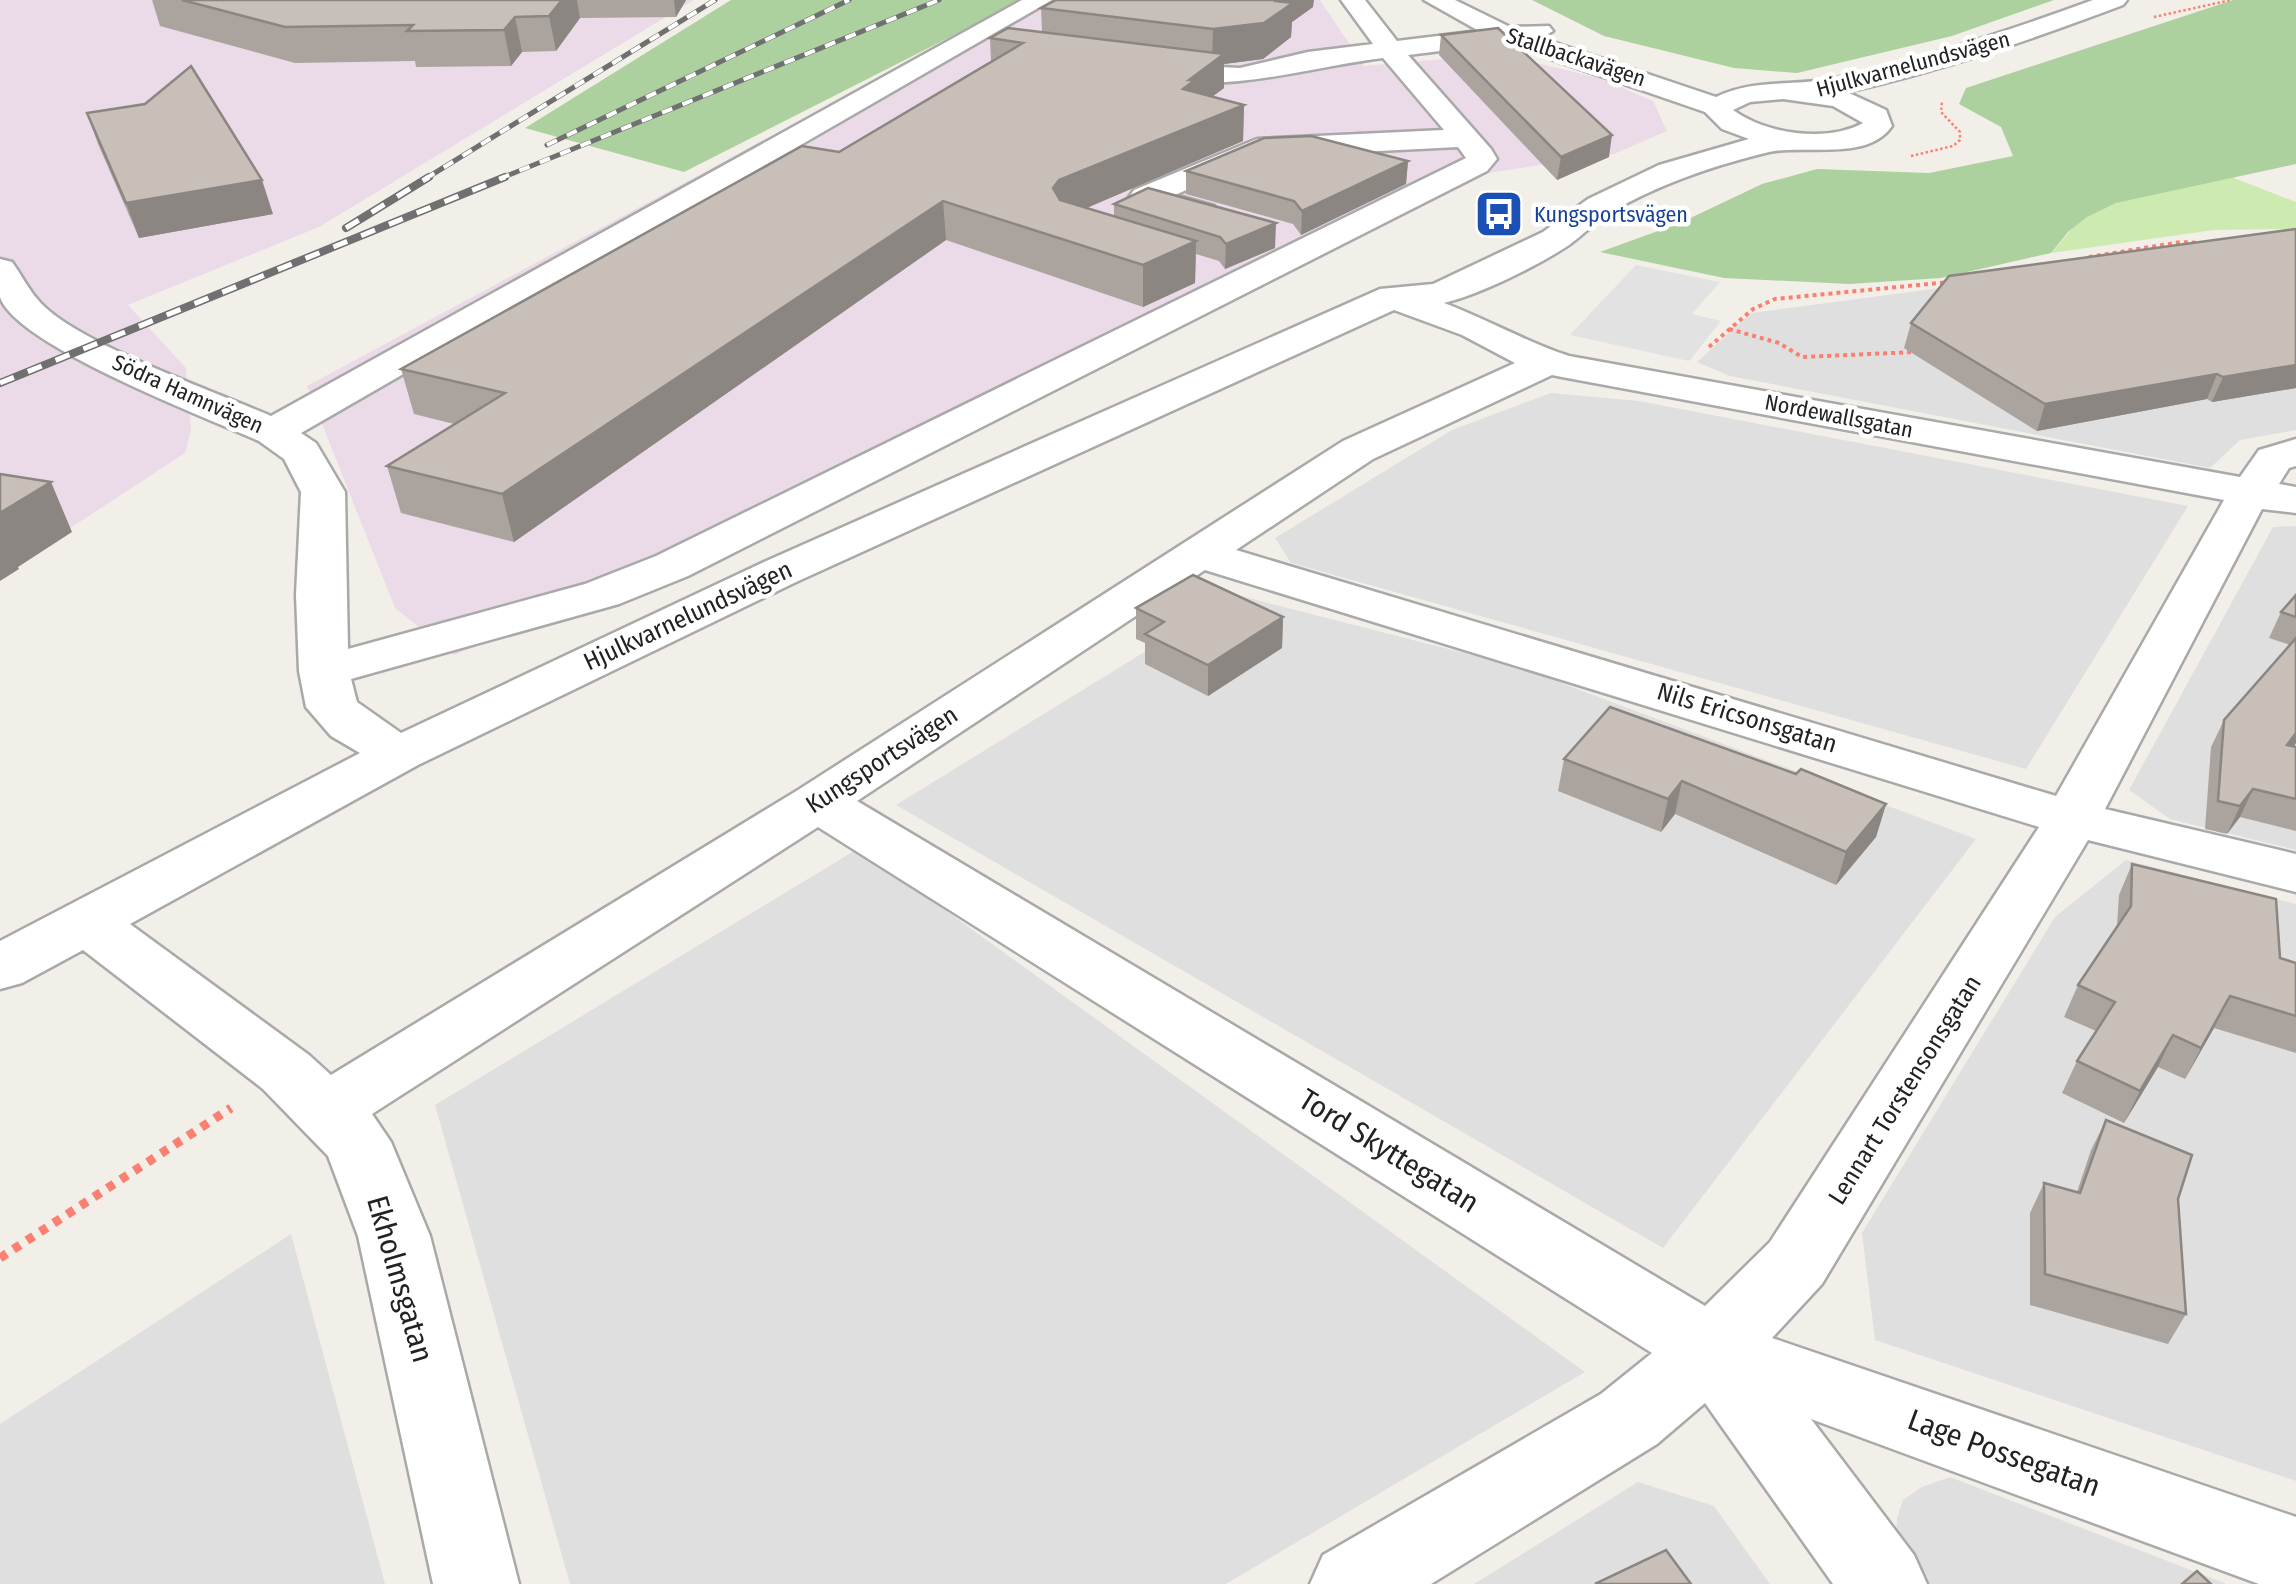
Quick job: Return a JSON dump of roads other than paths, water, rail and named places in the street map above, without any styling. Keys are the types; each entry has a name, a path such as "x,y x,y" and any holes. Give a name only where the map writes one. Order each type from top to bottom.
{"street":[{"path":"273,432 1040,0"},
{"path":"324,670 602,594 672,566 1438,186 1482,159 1389,50 1352,0"},
{"name":"Stallbackavägen","path":"1436,0 1506,36 1722,113 1754,132 1799,140"},
{"name":"Stallbackavägen","path":"1476,0 1540,31 1661,70 1762,92"},
{"name":"Hjulkvarnelundsvägen","path":"1804,93 1854,85 2021,35 2115,0"},
{"path":"1116,64 1212,78 1240,76 1308,60 1540,31"},
{"name":"Hjulkvarnelundsvägen","path":"1868,110 1893,94 2009,47 2021,35"},
{"path":"962,44 1000,49"},
{"path":"1512,226 1695,143 1734,96 1804,93 1840,99 1868,110 1879,122 1867,134 1799,140"},
{"path":"1110,213 1257,148 1466,138"},
{"name":"Hjulkvarnelundsvägen","path":"0,968 399,754 816,556 1393,297 1440,294 1554,238 1598,206 1670,172 1769,144 1799,140"},
{"path":"1145,197 1241,224"},
{"name":"Hjulkvarnelundsvägen","path":"1393,297 1404,280 1444,258"},
{"name":"Södra Hamnvägen","path":"0,269 12,311 84,348 273,432 301,452 323,492 320,595 324,670 332,707 350,725 399,754"},
{"name":"Nordewallsgatan","path":"1393,297 1475,327 1547,363 2274,496"},
{"name":"Kungsportsvägen","path":"326,1110 818,802 1358,450 1547,363"},
{"name":"Lennart Torstensonsgatan","path":"1353,1584 1629,1419 1712,1350 1796,1262 2044,869 2069,818 2274,496 2274,459 2296,452"},
{"name":"Nils Ericsonsgatan","path":"1201,554 2069,818 2296,873"},
{"name":"Tord Skyttegatan","path":"818,802 1712,1350 1884,1584"},
{"name":"Ekholmsgatan","path":"85,920 286,1072 357,1142 394,1236 476,1584"},
{"name":"Lage Possegatan","path":"1712,1350 2296,1557"}],"railway":[{"path":"425,179 715,0"},
{"path":"547,145 849,0"},
{"path":"499,179 939,0"},
{"path":"346,228 429,177"},
{"path":"0,383 505,177"}],"place":[{"name":"Kungsportsvägen","path":"1499,214"}]}
